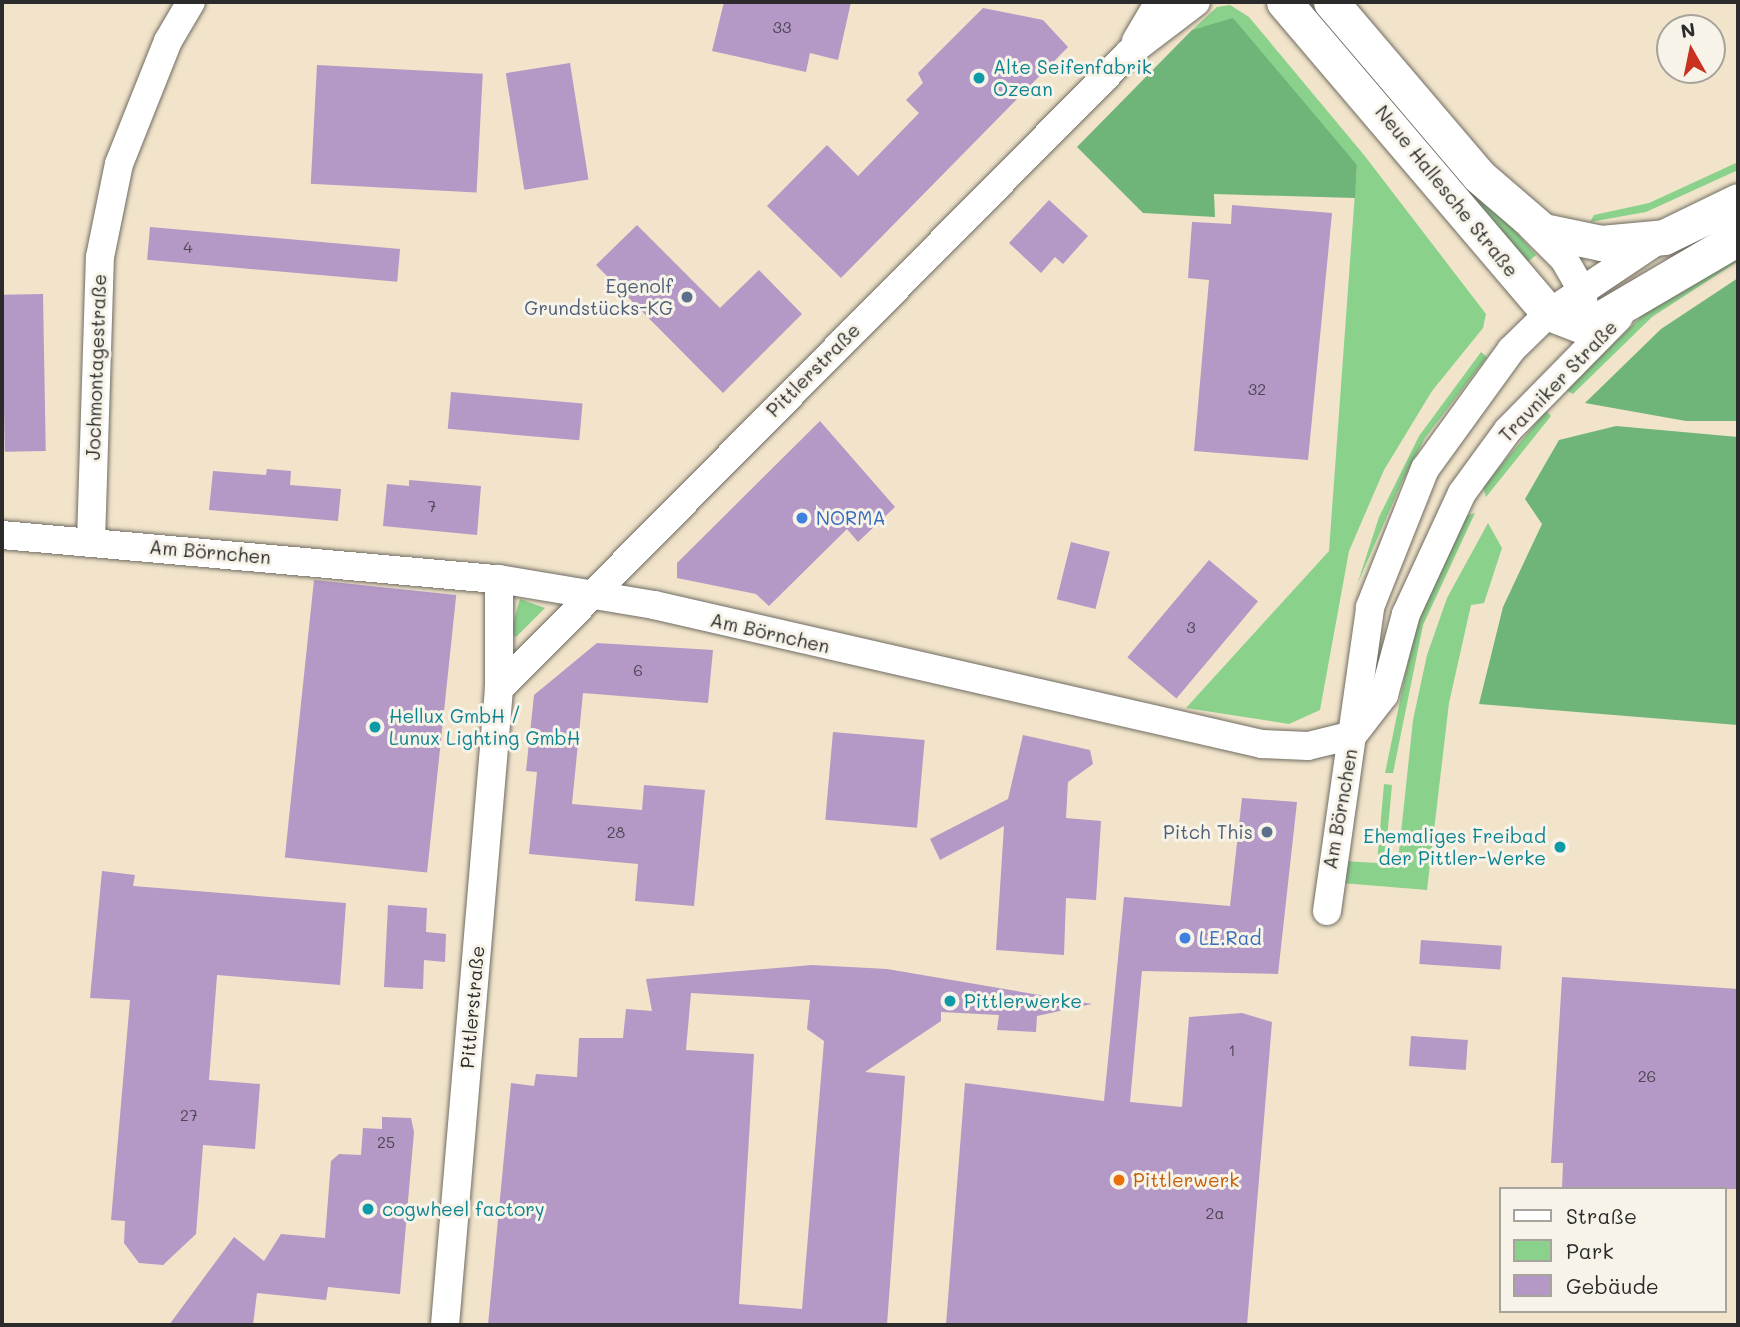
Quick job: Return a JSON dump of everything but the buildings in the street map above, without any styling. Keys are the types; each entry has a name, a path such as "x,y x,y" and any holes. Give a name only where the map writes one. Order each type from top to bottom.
{"main road":[{"name":"Neue Hallesche Straße","path":"1283,2 1549,313 1586,327"},
{"name":"Neue Hallesche Straße","path":"1331,2 1479,176 1530,225"},
{"path":"1530,225 1578,242 1664,237 1738,201"},
{"name":"Travniker Straße","path":"1632,305 1738,238"},
{"path":"1586,327 1632,305"}],"street":[{"name":"Jochmontagestraße","path":"91,541 100,257 119,164 168,41 191,2"},
{"name":"Pittlerstraße","path":"1129,53 1159,2"},
{"name":"Pittlerstraße","path":"499,690 590,593 1129,53 1196,2"},
{"path":"1530,225 1582,290 1586,327 1572,363"},
{"path":"1353,734 1370,607 1405,511 1470,399 1549,313 1664,237"},
{"name":"Travniker Straße","path":"1353,734 1384,695 1406,614 1462,493 1507,430 1632,305"},
{"name":"Am Börnchen","path":"2,535 499,579 590,593 1262,744 1308,746 1353,734 1330,855 1327,911"},
{"name":"Pittlerstraße","path":"445,1325 499,690 499,579"}],"green space":[{"path":"1303,2 1316,2 1536,255 1524,265"},
{"path":"1230,5 1249,17 1364,155 1486,314 1483,328 1432,391 1384,470 1349,551 1320,710 1289,724 1186,708 1329,551 1357,165 1202,27 1192,30 1217,7"},
{"path":"1233,18 1357,165 1355,198 1214,194 1215,217 1143,213 1077,147 1192,30"},
{"path":"1738,162 1738,170 1646,212 1590,222 1594,215 1649,203"},
{"path":"1738,253 1738,261 1652,317 1573,394 1566,390 1649,309"},
{"path":"1738,278 1738,421 1686,421 1585,403 1661,329"},
{"path":"1481,352 1487,357 1425,438 1402,482 1357,585 1379,517 1419,436"},
{"path":"1546,411 1551,416 1486,497 1483,487"},
{"path":"1616,426 1738,437 1738,725 1479,704 1503,607 1542,524 1525,499 1559,440"},
{"path":"1475,513 1423,625 1393,773 1385,773 1416,623 1465,516"},
{"path":"1488,523 1502,548 1484,603 1471,605 1449,703 1427,890 1342,883 1344,861 1377,863 1384,784 1392,785 1385,860 1398,861 1413,720 1427,655 1447,598"},
{"path":"520,599 545,608 516,637 510,633"}],"place":[{"name":"Alte Seifenfabrik Ozean","path":"979,78"},
{"name":"Egenolf Grundstücks-KG","path":"687,297"},
{"name":"NORMA","path":"802,518"},
{"name":"Hellux GmbH / Lunux Lighting GmbH","path":"375,727"},
{"name":"Pitch This","path":"1267,832"},
{"name":"Ehemaliges Freibad der Pittler-Werke","path":"1560,847"},
{"name":"LE.Rad","path":"1185,938"},
{"name":"Pittlerwerke","path":"950,1001"},
{"name":"Pittlerwerk","path":"1119,1180"},
{"name":"cogwheel factory","path":"368,1209"}]}
